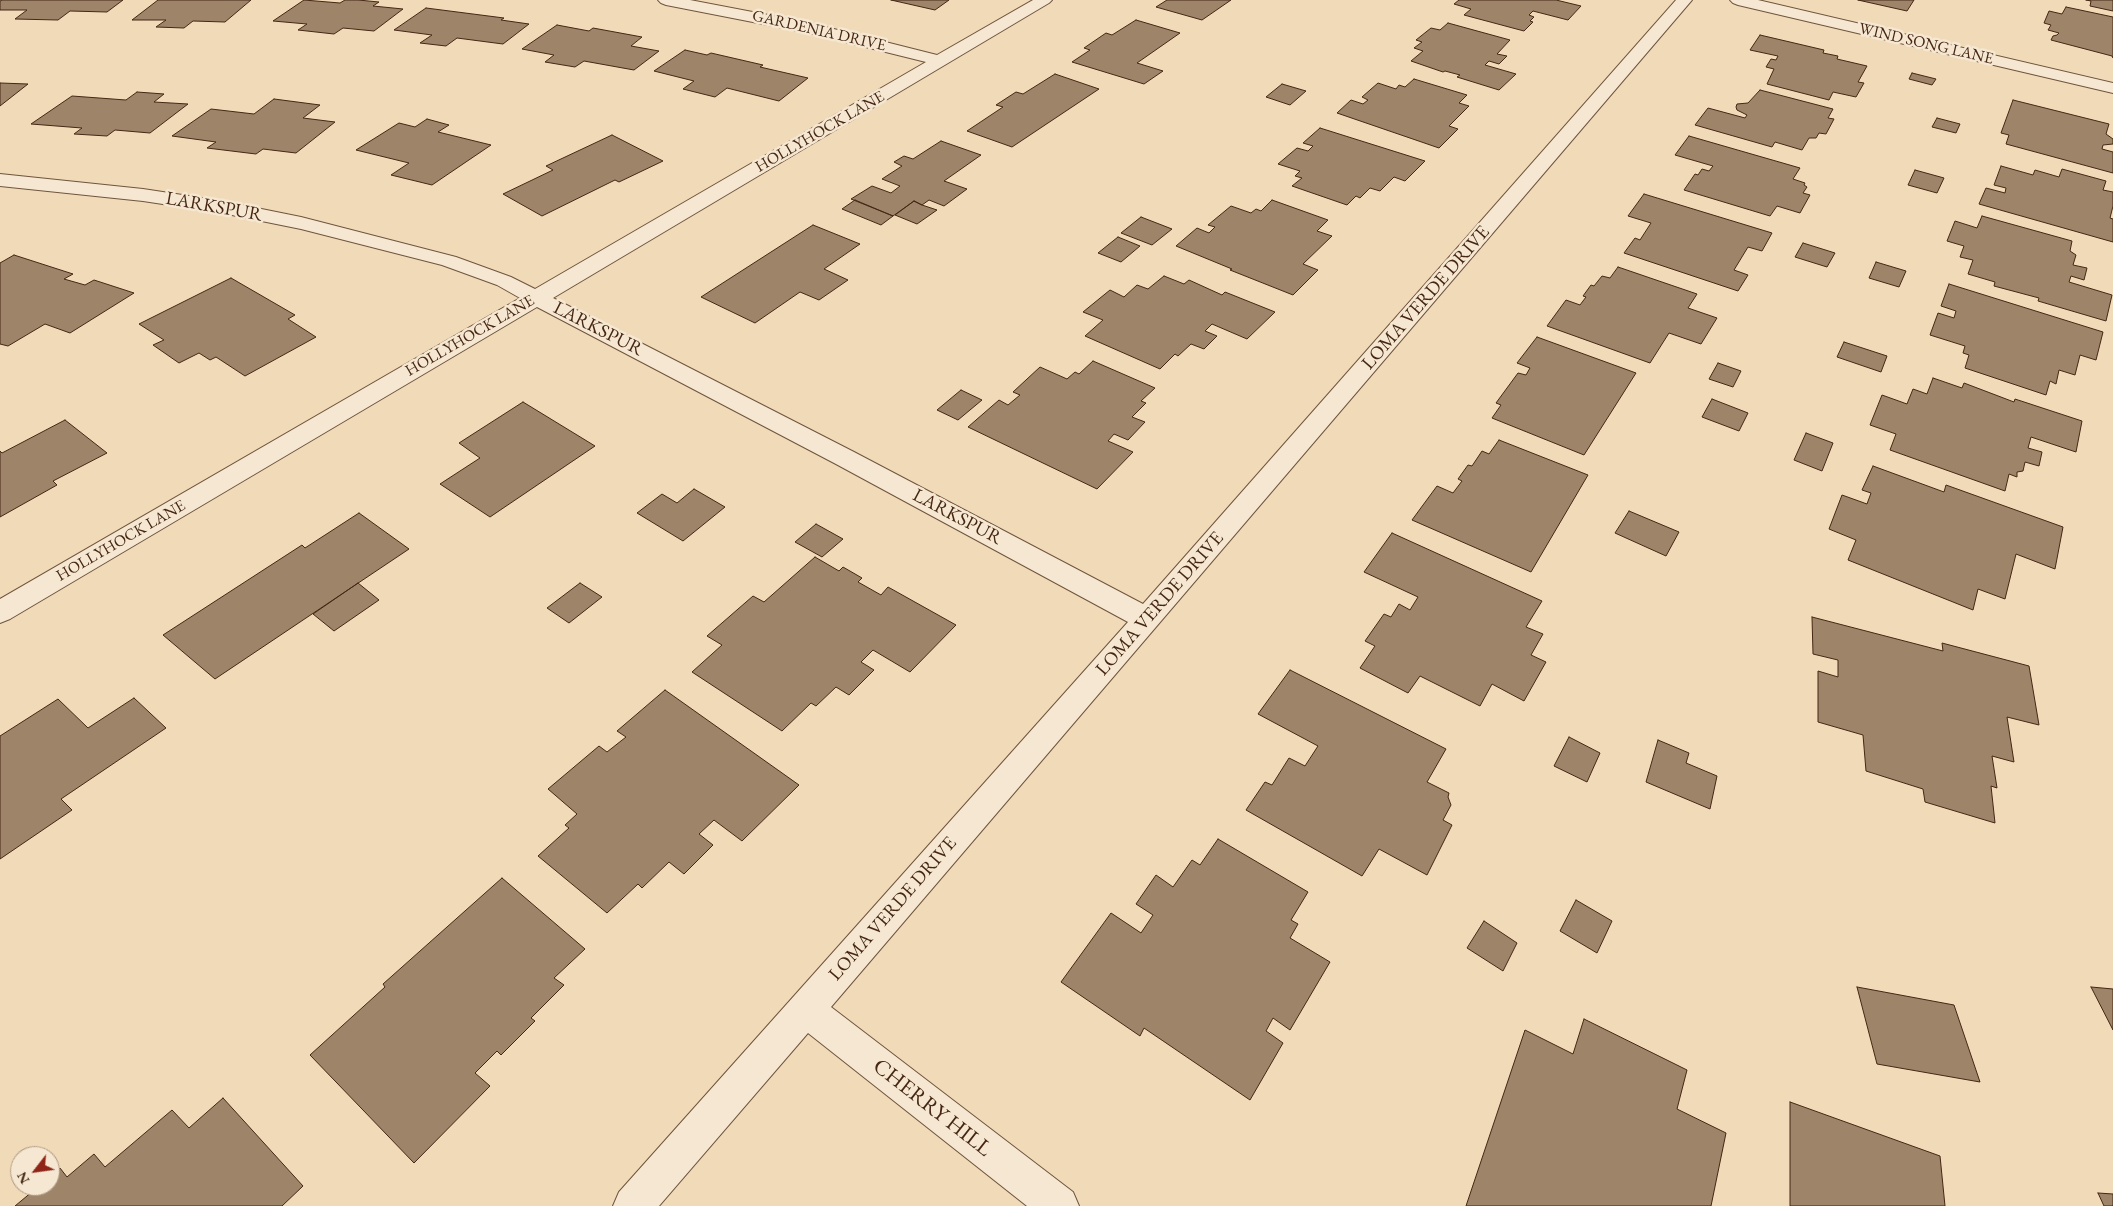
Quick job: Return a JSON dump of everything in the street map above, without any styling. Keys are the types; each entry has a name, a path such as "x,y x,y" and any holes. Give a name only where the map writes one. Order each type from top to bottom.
{"street":[{"name":"GARDENIA DRIVE","path":"666,0 810,28 940,61"},
{"name":"HOLLYHOCK LANE","path":"0,612 1044,0"},
{"name":"LOMA VERDE DRIVE","path":"633,1206 1147,619 1684,0"},
{"name":"WIND SONG LANE","path":"1738,0 2113,88"},
{"name":"LARKSPUR","path":"0,180 143,195 222,207 377,240 449,261 504,281 863,468 1147,619"},
{"name":"CHERRY HILL","path":"805,1009 1059,1206"}],"building":[{"path":"123,0 107,12 70,11 58,20 15,19 27,10 0,10 0,1"},
{"path":"158,0 251,0 225,22 193,21 184,28 156,27 166,20 132,20"},
{"path":"304,0 340,3 345,0 358,0 379,2 373,6 403,9 374,31 343,28 334,34 298,30 307,24 273,21"},
{"path":"891,0 949,0 935,10"},
{"path":"1167,0 1231,0 1202,20 1156,7"},
{"path":"1459,0 1556,0 1581,6 1568,20 1533,11 1529,15 1534,17 1530,21 1533,22 1524,31 1464,15 1471,9 1454,4"},
{"path":"1858,0 1914,0 1907,11"},
{"path":"2086,0 2113,0 2113,11 2090,6 2091,1"},
{"path":"2066,7 2113,17 2113,58 2112,56 2051,40 2053,36 2059,33 2048,30 2051,25 2044,23 2049,11 2062,14"},
{"path":"426,8 504,18 501,20 529,24 503,44 457,38 446,46 420,43 432,35 394,30"},
{"path":"1136,20 1180,33 1137,63 1163,71 1144,84 1072,62 1090,50 1084,48 1106,33 1112,35"},
{"path":"1448,23 1510,40 1497,54 1507,56 1499,64 1489,61 1485,65 1516,74 1499,90 1457,77 1460,75 1443,72 1411,61 1423,51 1414,48 1422,42 1416,40 1431,28 1440,30"},
{"path":"557,25 589,31 593,28 642,37 631,46 659,51 634,70 584,61 575,67 545,62 554,55 522,49"},
{"path":"1760,35 1824,50 1823,53 1838,56 1837,59 1867,66 1858,82 1864,83 1856,97 1833,92 1829,100 1767,84 1774,69 1766,67 1771,59 1776,60 1778,56 1750,50"},
{"path":"685,50 707,55 711,53 808,78 779,101 727,88 715,97 683,89 694,81 654,71"},
{"path":"1912,73 1936,79 1932,85 1909,79"},
{"path":"1055,74 1099,89 1012,147 967,131 1003,107 996,105 1016,92 1023,94"},
{"path":"1414,79 1467,95 1459,103 1469,106 1449,126 1458,129 1439,148 1337,113 1351,100 1363,104 1368,100 1362,97 1378,83 1396,89 1399,85 1405,87"},
{"path":"0,83 28,84 0,106"},
{"path":"1282,84 1306,91 1290,105 1266,97"},
{"path":"1760,90 1833,109 1828,118 1834,119 1826,134 1819,133 1816,138 1809,138 1802,150 1775,142 1772,147 1695,125 1708,108 1745,118 1747,115 1737,110 1737,104 1748,103"},
{"path":"137,92 164,94 154,102 188,104 150,133 115,130 107,136 74,134 82,128 31,124 72,96 126,100"},
{"path":"274,99 320,105 303,118 335,122 296,153 263,149 256,154 207,148 216,142 172,136 211,109 254,114"},
{"path":"2013,100 2109,124 2106,134 2113,139 2113,144 2103,145 2102,149 2113,152 2113,173 2006,144 2009,135 2001,133"},
{"path":"1937,118 1960,124 1956,133 1932,127"},
{"path":"427,119 449,125 438,132 491,145 432,185 391,175 409,163 356,150 399,123 415,127"},
{"path":"1320,128 1425,161 1405,181 1394,177 1380,191 1370,188 1360,198 1356,196 1347,205 1292,186 1302,178 1295,176 1300,171 1278,164 1297,148 1308,151 1313,146 1303,143"},
{"path":"612,135 663,161 619,182 615,180 542,216 503,194 553,170 546,166"},
{"path":"1689,136 1800,168 1793,179 1805,183 1804,185 1807,187 1803,193 1810,195 1800,213 1777,206 1770,216 1684,190 1695,174 1698,175 1702,169 1709,171 1713,166 1675,155"},
{"path":"941,141 981,155 944,181 967,189 944,206 929,200 922,205 914,201 893,216 851,199 872,186 891,193 900,186 882,179 902,166 894,162 904,156 913,159"},
{"path":"2001,166 2033,175 2035,170 2059,177 2062,169 2106,181 2103,190 2113,192 2113,206 2110,218 2113,219 2113,242 1979,204 1986,188 2005,193 2006,188 1994,185"},
{"path":"1915,170 1944,178 1937,193 1908,185"},
{"path":"1644,194 1772,233 1762,251 1748,247 1734,270 1748,275 1738,291 1624,253 1635,238 1640,240 1651,223 1628,216"},
{"path":"855,200 893,216 881,225 842,209"},
{"path":"1272,200 1328,220 1317,231 1332,236 1303,264 1318,270 1293,295 1176,246 1197,228 1209,233 1215,227 1208,225 1231,206 1251,213 1256,209 1261,211"},
{"path":"914,201 937,210 917,224 895,215"},
{"path":"1982,216 2072,241 2070,251 2076,255 2073,265 2087,268 2084,280 2071,276 2069,282 2112,295 2106,321 2038,301 2039,298 1994,286 1995,282 1968,274 1973,260 1960,257 1964,246 1947,241 1955,221 1977,228"},
{"path":"1141,217 1172,229 1152,245 1121,233"},
{"path":"813,225 860,244 824,269 848,280 819,300 800,292 755,323 701,297"},
{"path":"1118,237 1140,246 1121,262 1098,253"},
{"path":"1803,243 1835,253 1827,267 1795,257"},
{"path":"14,255 73,274 64,279 85,285 94,280 134,293 70,333 45,324 8,346 0,344 0,263"},
{"path":"1876,262 1906,271 1899,287 1869,278"},
{"path":"1618,267 1697,294 1688,308 1717,318 1701,344 1669,333 1650,363 1547,326 1566,300 1580,305 1586,297 1583,296 1591,285 1594,286 1602,276 1610,278"},
{"path":"1164,276 1184,284 1189,280 1222,295 1225,292 1275,312 1247,339 1212,324 1205,331 1217,336 1204,349 1191,344 1178,356 1175,354 1160,369 1085,336 1103,320 1083,312 1110,290 1124,297 1137,285 1148,289"},
{"path":"231,278 295,315 288,319 316,337 245,376 216,357 210,360 199,353 179,363 153,345 164,340 139,324"},
{"path":"1949,284 2103,332 2096,360 2080,355 2075,375 2059,370 2056,384 2050,381 2046,395 1965,368 1969,355 1963,353 1965,346 1930,335 1938,313 1954,318 1956,311 1941,306"},
{"path":"1537,337 1636,373 1584,455 1492,418 1501,405 1496,403 1518,373 1526,375 1530,368 1517,363"},
{"path":"1844,342 1887,356 1881,372 1837,357"},
{"path":"1093,361 1155,388 1141,401 1146,403 1132,417 1145,422 1128,440 1114,434 1108,441 1133,452 1097,489 968,427 999,400 1008,405 1020,395 1013,392 1040,367 1067,379 1075,372 1079,374"},
{"path":"1718,363 1741,371 1733,387 1709,379"},
{"path":"1933,378 1962,388 1964,383 2014,402 2015,399 2082,421 2076,452 2031,437 2028,448 2042,452 2039,466 2025,462 2023,471 2017,472 2017,477 2009,474 2005,491 1890,450 1896,434 1870,425 1882,395 1907,404 1913,389 1927,394"},
{"path":"961,390 982,400 958,420 937,410"},
{"path":"1712,399 1748,413 1739,431 1702,417"},
{"path":"523,402 595,446 490,517 440,484 480,458 459,443"},
{"path":"65,420 107,453 53,481 57,485 0,517 0,451 2,453"},
{"path":"1806,433 1833,443 1822,471 1794,460"},
{"path":"1499,440 1588,475 1531,572 1412,520 1437,486 1453,493 1462,481 1458,479 1468,465 1472,466 1482,451 1489,454"},
{"path":"1873,466 1944,492 1946,485 2063,527 2055,569 2016,554 2005,599 1978,589 1973,610 1848,560 1856,540 1829,529 1842,495 1867,504 1871,493 1862,490"},
{"path":"694,489 725,507 683,541 637,513 662,494 677,503"},
{"path":"1629,511 1679,532 1666,556 1615,533"},
{"path":"359,513 409,549 215,679 163,635 302,545 305,548"},
{"path":"816,524 843,539 822,557 795,542"},
{"path":"1392,533 1542,601 1526,627 1543,634 1531,655 1546,662 1524,701 1492,684 1480,706 1420,676 1408,693 1360,668 1375,646 1365,641 1384,614 1391,617 1399,604 1410,610 1418,597 1364,572"},
{"path":"815,557 839,571 843,567 862,578 858,582 881,595 888,587 956,625 910,672 873,650 861,662 874,670 849,695 836,687 816,706 811,703 782,731 692,672 722,645 707,636 753,596 764,602"},
{"path":"358,583 379,600 334,631 313,614"},
{"path":"580,583 602,597 569,623 547,608"},
{"path":"1812,617 1943,651 1942,643 2029,666 2039,725 2007,717 2014,762 1992,756 1997,788 1991,786 1995,823 1925,802 1923,789 1866,771 1863,735 1818,722 1818,671 1838,677 1838,660 1813,654"},
{"path":"1290,670 1446,749 1427,782 1449,793 1448,797 1451,805 1443,820 1452,825 1427,875 1379,849 1362,876 1246,810 1265,782 1272,785 1289,758 1305,766 1318,746 1258,714"},
{"path":"665,690 799,785 742,841 714,820 699,834 713,845 684,874 669,862 642,888 638,884 607,913 538,856 569,828 565,825 577,814 548,789 599,746 607,752 626,737 617,731"},
{"path":"134,698 166,728 61,799 72,810 0,859 0,736 58,699 88,728"},
{"path":"1569,737 1600,753 1587,782 1554,766"},
{"path":"1658,740 1689,753 1686,763 1717,776 1710,809 1646,782"},
{"path":"1218,839 1308,892 1291,920 1298,924 1290,938 1330,962 1290,1030 1273,1018 1266,1031 1283,1043 1250,1100 1144,1028 1140,1036 1061,982 1111,913 1141,933 1153,915 1136,904 1156,875 1173,887 1192,860 1200,865"},
{"path":"502,878 585,949 554,978 564,985 531,1018 535,1021 501,1055 497,1051 475,1073 490,1086 414,1163 310,1055 385,987 383,984"},
{"path":"1576,900 1612,921 1597,953 1560,931"},
{"path":"1484,921 1517,943 1503,971 1467,948"},
{"path":"1857,987 1954,1005 1980,1082 1877,1064"},
{"path":"2091,987 2113,989 2113,1030"},
{"path":"1584,1019 1687,1070 1677,1109 1726,1133 1711,1206 1466,1206 1525,1030 1573,1054"},
{"path":"223,1098 303,1186 282,1206 15,1206 27,1196 60,1196 60,1168 67,1177 94,1154 105,1167 172,1110 189,1128"},
{"path":"1790,1102 1940,1156 1945,1206 1790,1206"},
{"path":"2098,1193 2113,1194 2113,1206 2104,1206"}]}
